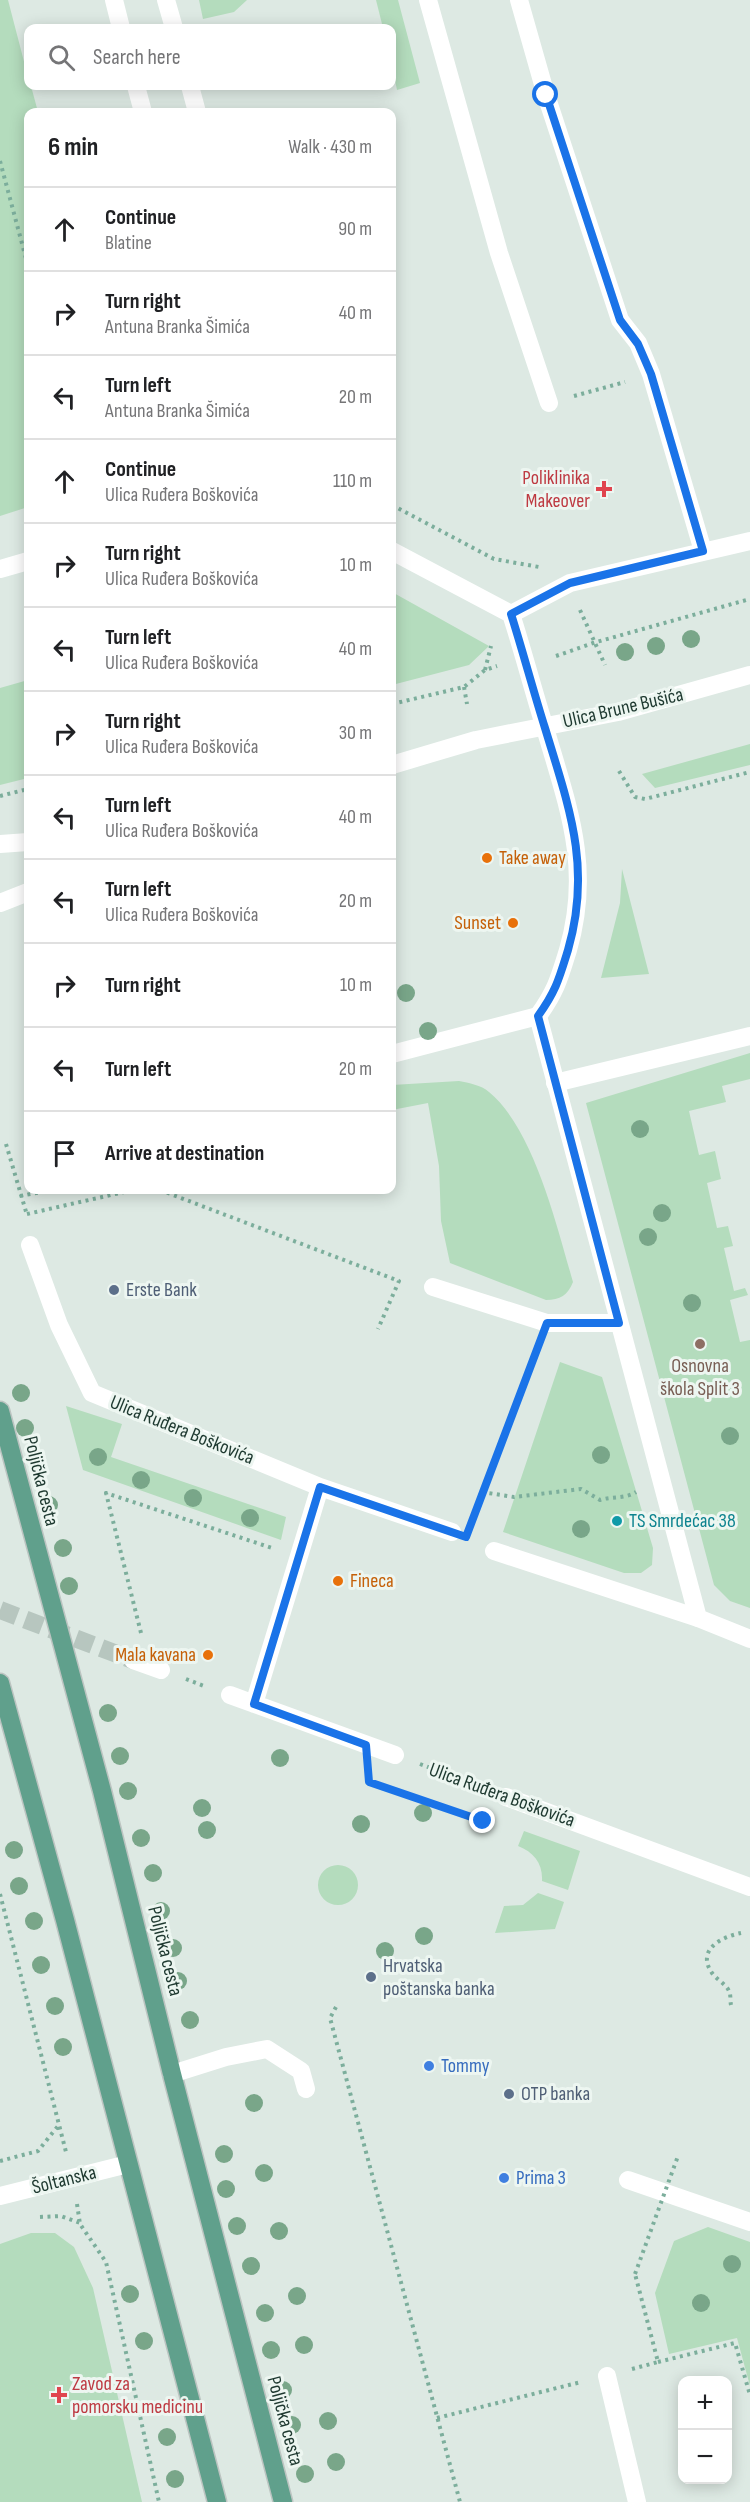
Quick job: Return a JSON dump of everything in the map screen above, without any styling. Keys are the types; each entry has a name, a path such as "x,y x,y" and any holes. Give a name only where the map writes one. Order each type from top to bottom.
{"main road":[{"name":"Poljička cesta","path":"0,1411 102,1791 172,2074 284,2502"},
{"path":"0,1683 65,1920 217,2502"}],"street":[{"path":"114,0 120,24"},
{"path":"166,0 173,24"},
{"path":"428,0 499,254 549,403"},
{"path":"519,0 546,95 620,320 638,344 651,374 703,551"},
{"path":"137,90 142,108"},
{"path":"190,90 196,108"},
{"path":"511,614 570,583 750,541"},
{"path":"396,553 511,614 571,813 577,855 579,898 572,935 555,992 538,1016 396,1053"},
{"path":"0,569 24,562"},
{"name":"Ulica Brune Bušića","path":"396,764 476,740 618,712 750,675"},
{"path":"0,844 24,842"},
{"path":"0,903 24,894"},
{"path":"538,1016 698,1618"},
{"path":"555,1083 750,1036"},
{"name":"Ulica Ruđera Boškovića","path":"30,1245 59,1325 92,1393 320,1487 452,1532"},
{"path":"433,1287 547,1323 619,1323"},
{"path":"254,1704 320,1487"},
{"path":"494,1551 698,1618 750,1639"},
{"path":"230,1695 395,1755"},
{"name":"Ulica Ruđera Boškovića","path":"506,1797 750,1887"},
{"path":"172,2074 226,2057 267,2049 301,2071 306,2089"},
{"name":"Šoltanska","path":"0,2196 128,2164"},
{"path":"627,2180 750,2222"},
{"path":"607,2376 637,2502"}],"path":[{"path":"0,161 24,251"},
{"path":"549,403 651,374"},
{"path":"396,507 494,559 548,568 570,583 593,643 605,665"},
{"path":"556,656 593,643 750,599"},
{"path":"396,703 464,687 485,670 501,665"},
{"path":"464,687 467,704"},
{"path":"619,771 635,797 645,799 750,772"},
{"path":"0,796 24,790"},
{"path":"6,1144 30,1223 30,1245"},
{"path":"20,1196 31,1194"},
{"path":"27,1215 116,1194"},
{"path":"171,1194 399,1281 378,1329"},
{"path":"452,1532 466,1537 547,1323"},
{"path":"482,1492 514,1497 581,1489 600,1500 627,1497 660,1479"},
{"path":"230,1695 148,1665 106,1493 278,1550"},
{"path":"366,1745 369,1782 483,1821"},
{"name":"Ulica Ruđera Boškovića","path":"395,1755 506,1797"},
{"path":"731,2005 730,1991 713,1974 707,1963 709,1950 718,1940 741,1933"},
{"path":"336,2007 330,2018 460,2502"},
{"path":"0,2161 38,2151 59,2125"},
{"path":"658,2362 635,2274 678,2156"},
{"path":"32,2217 61,2216 80,2223"},
{"path":"437,2418 735,2343 750,2395"}],"green space":[{"path":"0,0 8,0 24,62 24,90 32,90 37,108 24,108 24,508 0,516"},
{"path":"199,0 247,0 234,12 203,19"},
{"path":"376,0 398,0 420,83 397,90 396,24 382,24"},
{"path":"396,594 489,646 469,665 396,684"},
{"path":"24,681 24,779 0,785 0,688"},
{"path":"750,744 750,765 655,788 642,774"},
{"path":"622,869 649,974 601,978 620,903"},
{"name":"Osnovna škola Split 3","path":"750,1053 750,1079 722,1086 726,1102 689,1111 699,1155 715,1151 721,1179 707,1183 717,1228 728,1226 733,1246 724,1248 734,1291 745,1288 748,1295 730,1300 740,1342 750,1340 750,1608 730,1601 714,1585 586,1103"},
{"path":"459,1081 486,1090 505,1109 531,1154 551,1207 573,1282 566,1293 559,1298 546,1300 450,1263 441,1221 439,1166 428,1103 396,1109 396,1085"},
{"path":"560,1362 602,1377 653,1548 652,1565 641,1573 624,1573 503,1532"},
{"path":"66,1406 122,1424 111,1457 286,1517 281,1540 83,1470"},
{"path":"524,1831 580,1851 568,1890 542,1881 541,1869 536,1859 518,1846"},
{"path":"338,1865 346,1866 352,1871 357,1877 357,1893 352,1899 346,1904 338,1905 330,1904 324,1899 319,1893 318,1885 319,1877 324,1871 330,1866"},
{"path":"538,1893 564,1902 555,1929 495,1933 504,1906 523,1905"},
{"path":"708,2227 750,2242 750,2386 737,2338 669,2354 655,2293 674,2241"},
{"name":"Zavod za pomorsku medicinu","path":"31,2233 55,2233 74,2247 93,2288 142,2502 0,2502 0,2244"}],"tunnel":[{"path":"0,1610 133,1660"}],"place":[{"name":"Poliklinika Makeover","path":"604,489"},
{"name":"Take away","path":"487,858"},
{"name":"Sunset","path":"513,923"},
{"name":"Erste Bank","path":"114,1290"},
{"name":"Osnovna škola Split 3","path":"700,1344"},
{"name":"TS Smrdećac 38","path":"617,1521"},
{"name":"Fineca","path":"338,1581"},
{"name":"Mala kavana","path":"208,1655"},
{"name":"Hrvatska poštanska banka","path":"371,1977"},
{"name":"Tommy","path":"429,2066"},
{"name":"OTP banka","path":"509,2094"},
{"name":"Prima 3","path":"504,2178"},
{"name":"Zavod za pomorsku medicinu","path":"59,2395"}],"route":[{"path":"483,1821 369,1782 366,1745 254,1704 320,1487 466,1537 547,1323 619,1323 538,1016 555,992 572,935 579,898 577,855 567,798 511,614 570,583 703,551 651,374 638,344 620,320 546,95"}]}
